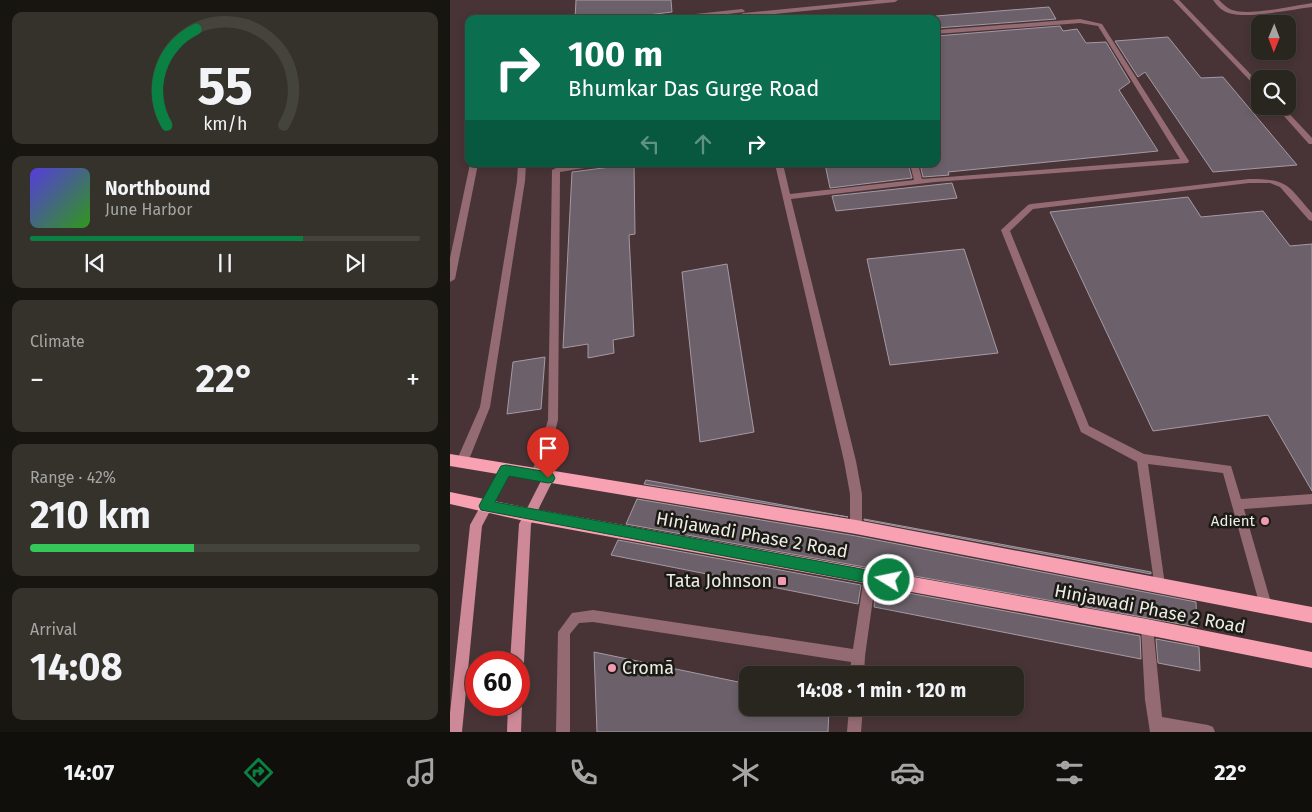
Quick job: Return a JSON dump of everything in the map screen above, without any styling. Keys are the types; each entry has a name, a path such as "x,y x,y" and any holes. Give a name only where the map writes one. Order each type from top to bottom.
{"main road":[{"name":"Hinjawadi Phase 2 Road","path":"456,461 543,477 856,527 1312,615"},
{"path":"455,732 476,525 506,470"},
{"path":"518,651 524,532 543,477"},
{"name":"Hinjawadi Phase 2 Road","path":"450,498 529,515 1312,660"},
{"path":"514,732 515,716"}],"street":[{"path":"713,15 895,0"},
{"path":"1176,0 1251,79"},
{"path":"1216,0 1228,12 1250,12 1312,5"},
{"path":"786,197 920,182 1185,161 1100,26 1080,21 940,32"},
{"path":"1286,115 1312,142"},
{"path":"450,280 473,167"},
{"path":"456,461 484,407 520,191 522,167"},
{"path":"543,477 553,420 556,170 576,167"},
{"path":"780,167 850,461 856,494 856,527"},
{"path":"915,167 920,182"},
{"path":"1266,606 1227,469 1142,459 1085,428 1005,230 1031,207 1271,180 1283,185 1312,218"},
{"path":"1142,459 1159,585"},
{"path":"1237,504 1312,499"},
{"path":"857,666 870,577"},
{"path":"563,732 564,632 576,617 593,616 858,656"},
{"path":"1147,628 1156,727 1208,732"},
{"path":"854,732 855,716"}],"shaded area":[{"path":"450,0 1312,0 1312,732 450,732"}],"building":[{"path":"576,0 671,0 672,12 648,15 575,15"},
{"path":"1049,7 1056,19 940,28 940,16"},
{"path":"1060,26 1063,31 1077,29 1086,43 1106,42 1130,82 1119,90 1158,151 948,172 949,175 923,177 921,167 940,167 940,36"},
{"path":"1168,37 1201,78 1223,77 1251,110 1251,115 1255,115 1297,165 1213,172 1145,72 1138,77 1115,41"},
{"path":"611,167 634,167 635,234 629,235 634,336 613,340 614,353 588,358 588,344 563,348 572,172"},
{"path":"826,167 909,167 912,178 830,188"},
{"path":"952,183 957,198 836,211 832,196"},
{"path":"1188,197 1201,217 1263,211 1290,246 1312,244 1312,491 1268,415 1153,431 1050,212"},
{"path":"964,249 998,353 890,365 867,259"},
{"path":"727,264 754,432 700,442 682,272"},
{"path":"545,357 541,409 507,414 513,362"},
{"path":"646,480 848,517 644,484"},
{"path":"637,499 856,536 1196,602 1197,627 626,524"},
{"path":"864,520 1151,572 1151,574"},
{"path":"618,540 861,585 858,604 611,555"},
{"path":"876,587 1140,636 1141,659 874,607"},
{"path":"1156,639 1199,647 1200,671 1158,663"},
{"path":"594,652 739,682 739,716 829,716 828,732 597,732"}],"place":[{"name":"Adient","path":"1265,521"},
{"name":"Tata Johnson","path":"782,581"},
{"name":"Cromā","path":"612,668"}],"route":[{"path":"548,478 506,470 486,506 889,580"}]}
